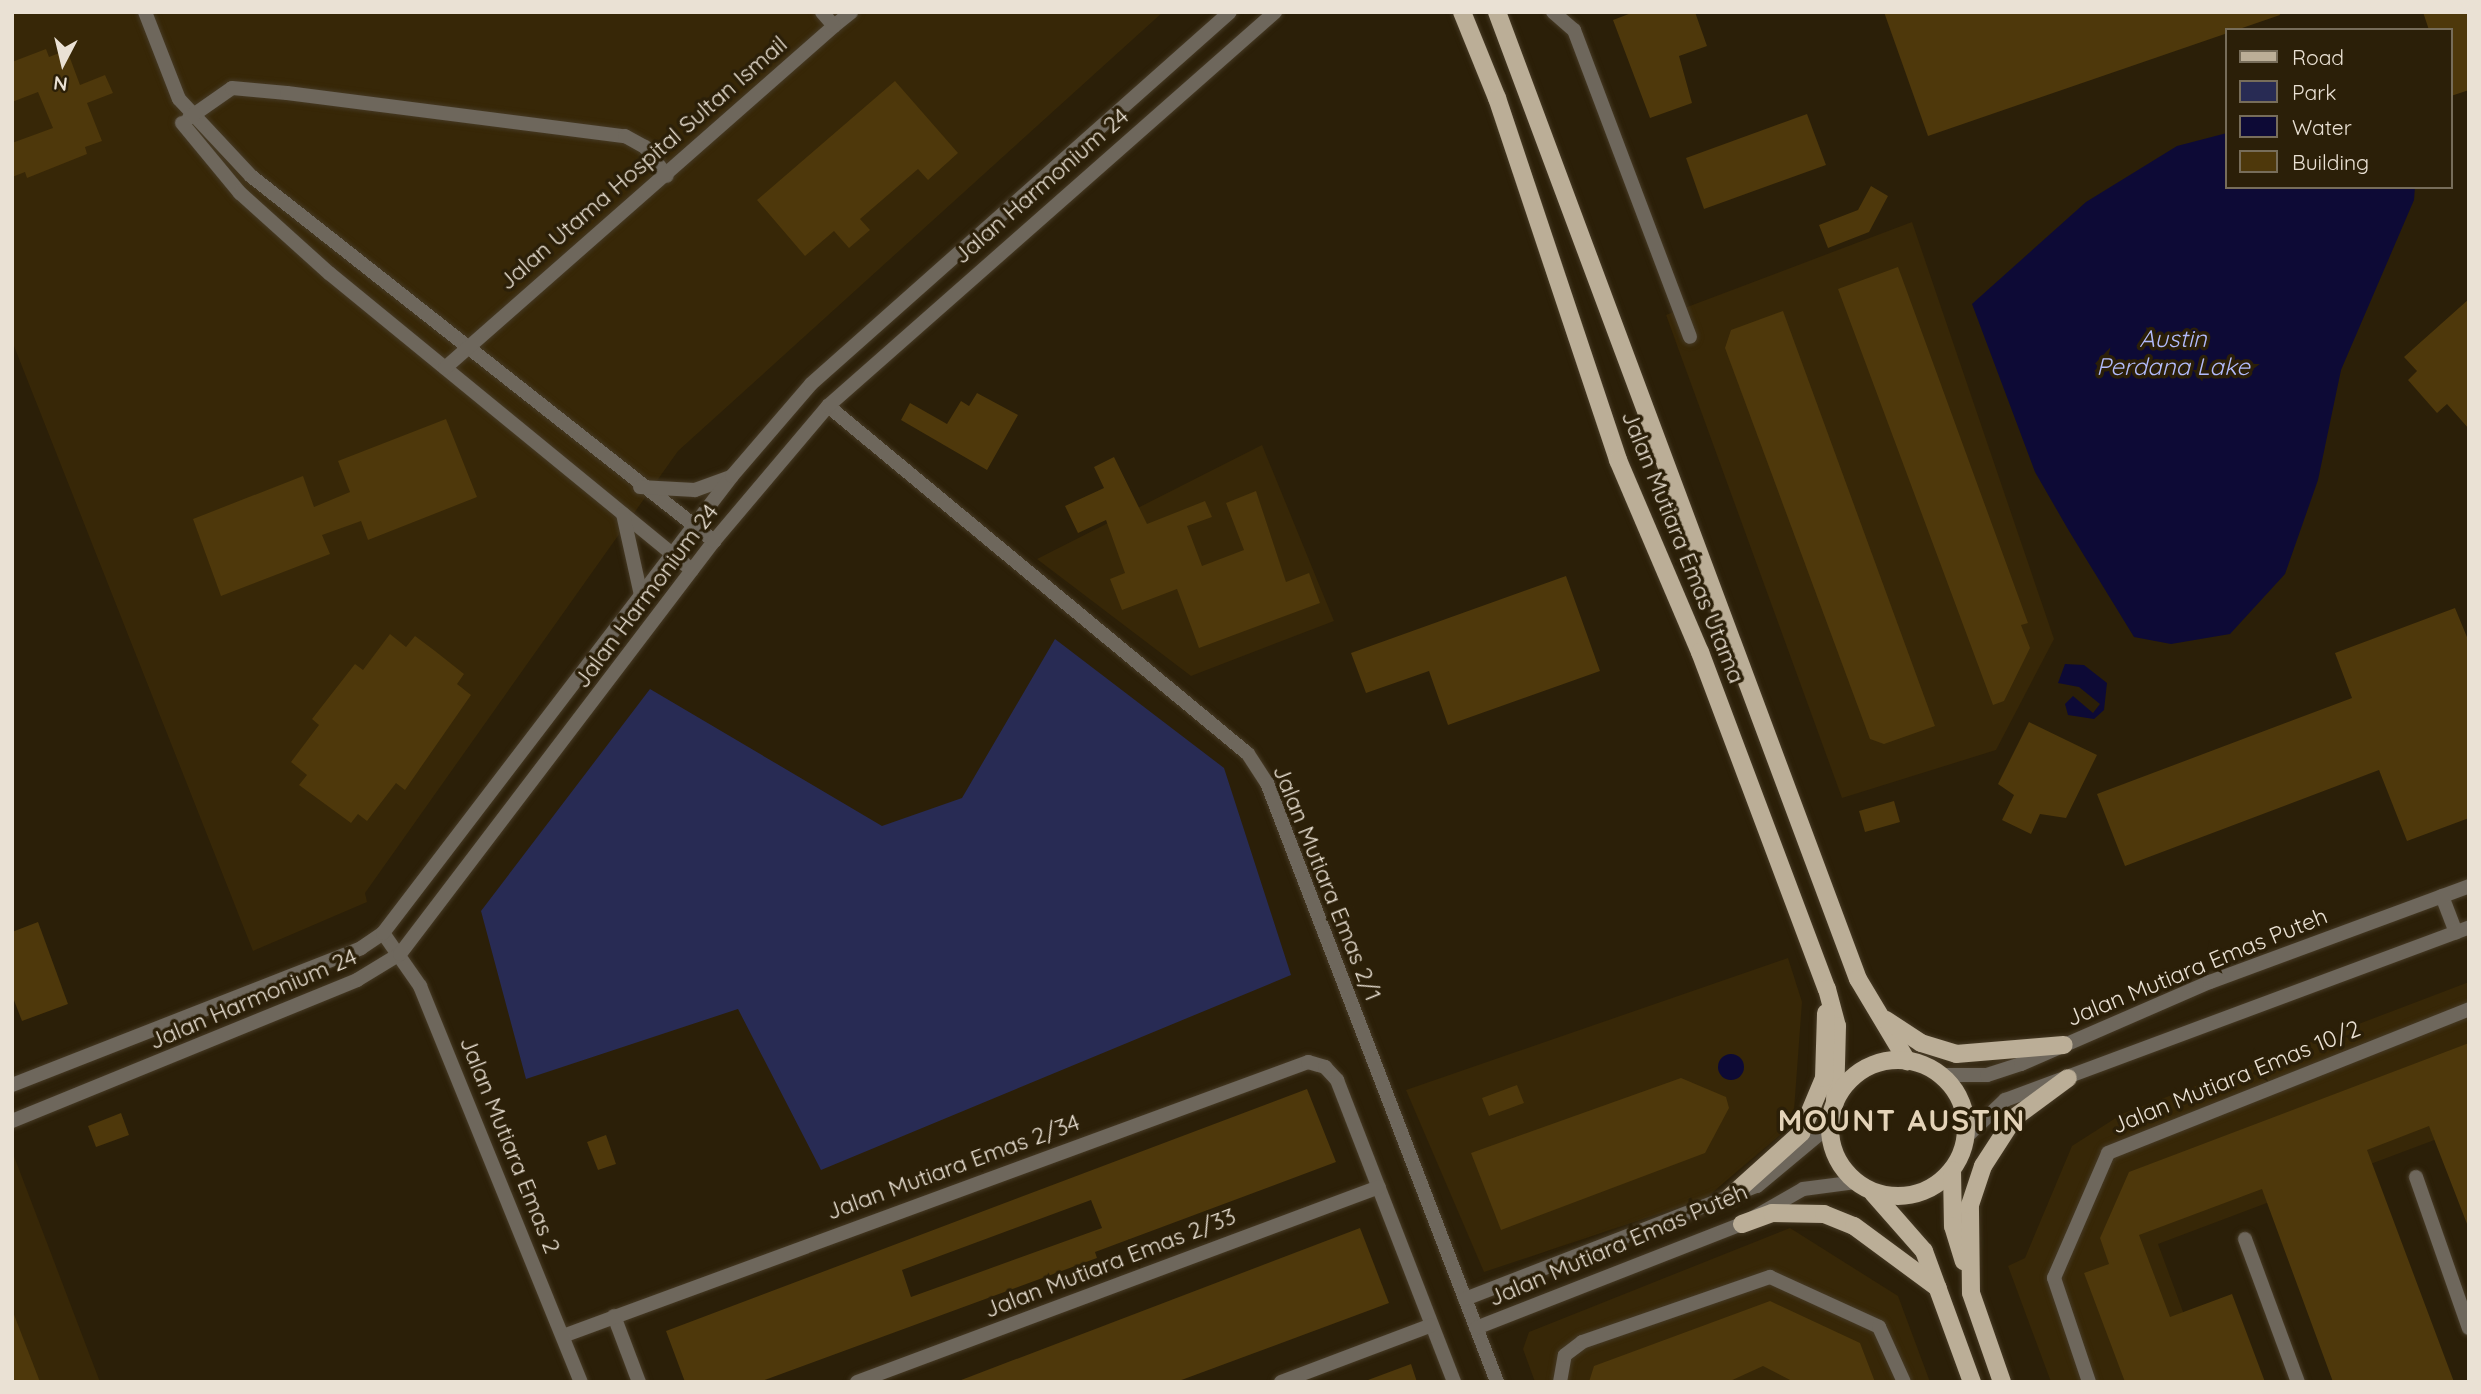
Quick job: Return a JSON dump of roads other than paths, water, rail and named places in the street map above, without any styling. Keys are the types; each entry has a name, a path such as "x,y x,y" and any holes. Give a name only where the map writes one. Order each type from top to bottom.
{"main road":[{"name":"Jalan Mutiara Emas Utama","path":"1462,12 1497,97 1619,460 1695,640 1827,989 1837,1026 1835,1102"},
{"name":"Jalan Mutiara Emas Utama","path":"1497,12 1858,979 1907,1061"},
{"path":"1858,979 1893,1027 1956,1054 2064,1045"},
{"path":"1730,1197 1801,1133 1815,1106 1824,1078 1827,989"},
{"path":"1972,1382 1924,1251 1842,1167 1829,1126 1835,1102 1864,1070 1907,1061 1941,1075 1962,1103 1966,1138 1952,1170 1953,1226 2002,1382"},
{"path":"1970,1281 1970,1205 1983,1166 2014,1118 2068,1078"},
{"path":"1864,1187 1924,1191 1952,1170"},
{"path":"1742,1224 1772,1213 1824,1214 1854,1226 1938,1288"}],"street":[{"path":"145,12 179,99 182,122 240,193 444,368 692,570"},
{"path":"822,12 834,26"},
{"name":"Jalan Utama Hospital Sultan Ismail","path":"444,368 667,176 851,12"},
{"name":"Jalan Harmonium 24","path":"12,1085 361,948 383,933 640,595 732,477 811,384 876,323 1230,12"},
{"name":"Jalan Harmonium 24","path":"12,1121 345,986 400,954 692,570 828,406 1275,12"},
{"path":"1553,12 1574,30 1690,337"},
{"path":"182,122 232,88 614,133 645,147 667,176"},
{"path":"179,99 197,113 251,176 469,346 640,487 715,541"},
{"name":"Jalan Mutiara Emas 2/1","path":"828,406 1248,754 1267,783 1497,1382"},
{"path":"640,487 695,489 732,477"},
{"path":"623,514 640,595"},
{"name":"Jalan Mutiara Emas Puteh","path":"1941,1075 1987,1075 2210,982 2469,886"},
{"path":"1966,1138 2005,1100 2462,930 2442,896"},
{"name":"Jalan Mutiara Emas 2","path":"383,933 420,986 581,1382"},
{"name":"Jalan Mutiara Emas 10/2","path":"2089,1382 2054,1278 2100,1166 2121,1144 2469,1009"},
{"name":"Jalan Mutiara Emas 2/34","path":"563,1336 1308,1062 1325,1067 1336,1080 1379,1187"},
{"name":"Jalan Mutiara Emas Puteh","path":"1465,1299 1757,1185 1829,1126"},
{"path":"2416,1177 2469,1328"},
{"name":"Jalan Mutiara Emas Puteh","path":"1476,1328 1742,1224 1818,1183 1864,1187"},
{"path":"1379,1187 1454,1382"},
{"name":"Jalan Mutiara Emas 2/33","path":"858,1382 1379,1187"},
{"path":"2245,1240 2298,1382"},
{"path":"1560,1382 1565,1355 1582,1342 1770,1277 1879,1327 1904,1382"},
{"path":"614,1316 639,1382"},
{"path":"1281,1382 1432,1325"}],"water":[{"name":"Austin Perdana Lake","path":"2226,133 2226,189 2415,189 2414,200 2341,370 2318,480 2285,574 2230,634 2171,644 2134,637 2069,531 2035,472 1972,304 2086,202 2177,146"},
{"path":"2065,664 2084,665 2107,683 2104,710 2094,719 2068,715 2065,704 2073,696 2093,713 2100,704 2079,687 2058,683"},
{"path":"1731,1054 1740,1058 1744,1067 1740,1076 1731,1080 1722,1076 1718,1067 1722,1058"}],"district":[{"name":"MOUNT AUSTIN","path":"1902,1120"}]}
